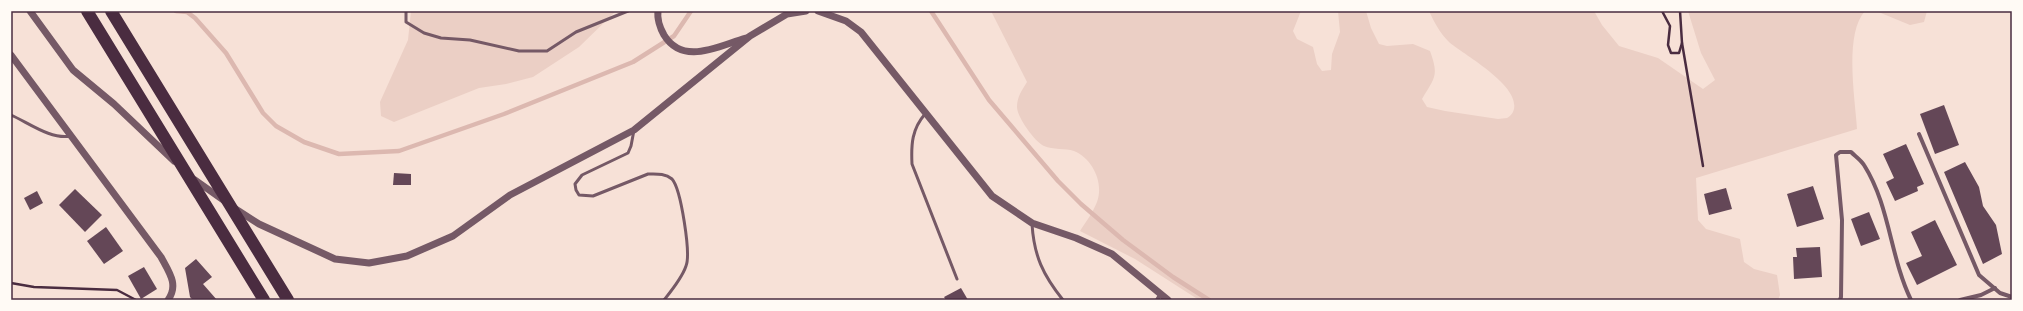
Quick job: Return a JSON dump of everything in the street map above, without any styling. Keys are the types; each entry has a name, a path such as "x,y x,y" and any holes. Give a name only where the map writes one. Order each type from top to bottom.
{"highway":[{"path":"87,11 264,300"},
{"path":"111,11 288,300"}],"street":[{"path":"30,11 73,70 114,104 199,184 259,224 335,259 369,263 407,256 453,236 510,195 634,130 750,36 787,14 806,11"},
{"path":"658,11 662,31 670,44 686,52 700,52 750,36"},
{"path":"818,11 846,21 861,32 992,196 1032,223 1076,238 1112,254 1159,297 1168,300"},
{"path":"11,56 161,257 173,279 172,293 168,300"},
{"path":"1919,134 1979,275 2000,293 2012,298"},
{"path":"1840,300 1842,220 1835,164 1836,155 1840,152 1851,152 1864,164 1878,194 1890,233 1895,259 1911,300"},
{"path":"1960,300 1981,295 1995,288"}],"lane":[{"path":"406,11 406,22 424,33 441,38 470,40 519,51 547,51 576,32 628,11"},
{"path":"925,114 914,131 911,143 912,164 958,279"},
{"path":"11,115 50,134 62,138 71,136"},
{"path":"634,130 634,138 628,152 582,175 575,184 576,190 579,195 593,196 648,174 657,174 672,180 682,208 688,250 686,266 664,300"},
{"path":"1032,223 1034,245 1042,270 1063,300"}],"path":[{"path":"1662,11 1670,26 1668,45 1671,53 1679,54 1682,43"},
{"path":"1680,11 1682,43 1703,166"},
{"path":"11,283 34,287 117,290 136,300"}],"shaded area":[{"path":"411,11 616,11 579,47 533,77 506,84 479,88 394,122 381,116 380,102 408,40"},
{"path":"991,11 1301,11 1293,31 1297,39 1313,47 1317,64 1322,71 1331,70 1332,54 1340,32 1338,11 1366,11 1371,28 1379,44 1387,46 1413,44 1430,51 1435,71 1433,81 1422,99 1427,107 1498,119 1507,118 1513,112 1514,102 1510,92 1491,72 1449,42 1443,35 1429,11 1594,11 1602,25 1619,46 1658,58 1703,89 1715,80 1701,53 1688,11 1865,11 1859,21 1853,50 1852,67 1857,129 1696,178 1698,220 1706,229 1740,239 1744,262 1754,269 1777,275 1780,295 1778,300 1199,300 1135,259 1080,231 1097,202 1099,195 1098,180 1095,172 1087,160 1074,151 1055,149 1040,144 1023,123 1018,111 1017,103 1027,82"},
{"path":"1876,11 1927,11 1924,22 1910,25"}],"building":[{"path":"1944,105 1959,145 1935,154 1920,114"},
{"path":"1906,144 1924,184 1917,187 1918,191 1895,201 1886,182 1894,178 1883,154"},
{"path":"1965,162 1979,187 1983,206 1996,225 2002,254 1983,264 1944,172"},
{"path":"394,173 411,174 411,185 393,185"},
{"path":"1813,186 1824,219 1797,227 1787,194"},
{"path":"1726,188 1732,209 1709,215 1704,194"},
{"path":"75,189 102,215 85,232 59,205"},
{"path":"37,191 43,203 30,210 24,198"},
{"path":"1869,212 1880,239 1861,246 1851,219"},
{"path":"1935,220 1957,265 1917,285 1906,263 1922,256 1911,232"},
{"path":"106,227 123,251 104,264 87,241"},
{"path":"1820,247 1822,277 1794,279 1793,257 1797,257 1796,248"},
{"path":"196,259 212,277 203,284 217,300 193,300 190,297 185,268"},
{"path":"144,267 157,289 141,299 128,276"},
{"path":"961,288 968,300 946,300 944,297"}],"waterway":[{"path":"176,11 187,12 195,18 226,53 263,113 276,126 304,142 339,154 399,151 504,114 633,62 674,36 691,11"},
{"path":"931,11 989,100 1058,181 1081,204 1123,240 1173,277 1209,300"}]}
